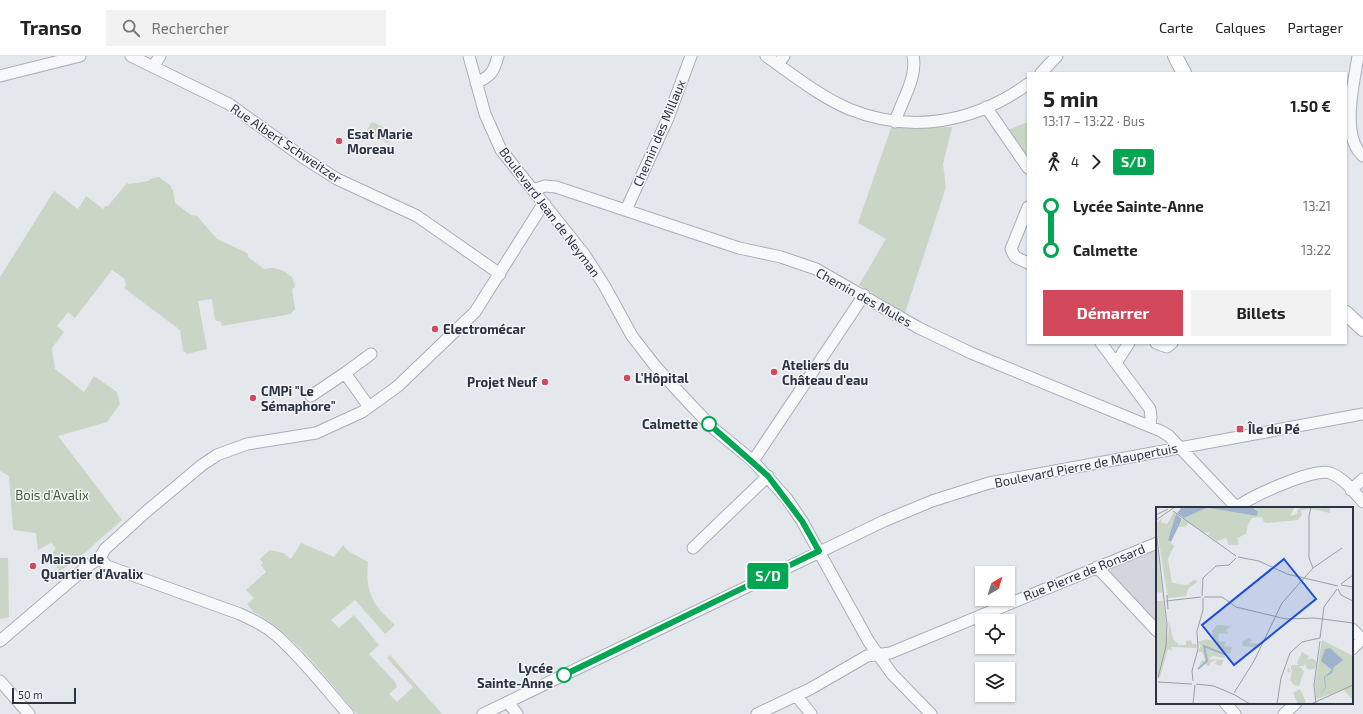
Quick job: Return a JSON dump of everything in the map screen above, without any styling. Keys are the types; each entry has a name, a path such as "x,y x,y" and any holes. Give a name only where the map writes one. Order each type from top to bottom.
{"main road":[{"path":"1175,56 1183,72"},
{"path":"1347,314 1362,327"}],"street":[{"path":"0,76 80,56"},
{"name":"Rue Albert Schweitzer","path":"131,56 229,104 299,155 337,180 417,216 500,274"},
{"path":"153,67 160,56"},
{"name":"Boulevard Jean de Neyman","path":"469,56 485,114 501,150 584,254 604,285 632,336 656,367 714,429 753,461 768,476 802,521 878,655 892,674 931,714"},
{"path":"476,82 488,77 495,68 498,56"},
{"name":"Chemin des Millaux","path":"626,210 668,118 691,56"},
{"path":"766,56 781,60 830,99 849,109 895,122 940,122 962,117 1012,96 1027,85"},
{"path":"895,122 912,76 915,63 913,56"},
{"path":"1042,72 1057,56"},
{"path":"1358,56 1350,126 1354,146 1363,156"},
{"path":"986,107 1027,167"},
{"name":"Chemin des Mules","path":"533,190 545,186 556,187 739,248 781,257 816,269 864,295 919,328 970,353 1150,425 1169,436 1236,507"},
{"path":"1,640 88,565 100,558 105,549 147,511 202,465 217,455 247,444 316,433 362,412 398,386 475,312 540,208 545,204"},
{"path":"1027,209 1011,249 1015,257 1027,263"},
{"path":"753,461 864,295"},
{"path":"1102,344 1150,409 1150,425"},
{"path":"1116,363 1128,344"},
{"path":"1159,344 1167,347 1171,344"},
{"path":"311,396 371,354"},
{"path":"345,373 369,406"},
{"name":"Boulevard Pierre de Maupertuis","path":"483,714 819,551 932,501 989,483 1363,414"},
{"path":"1238,507 1258,494 1315,473 1330,472 1342,480 1363,502"},
{"path":"693,548 768,476"},
{"path":"1352,490 1363,479"},
{"name":"Rue Pierre de Ronsard","path":"757,714 796,695 867,656 897,650 1156,542"},
{"path":"100,558 107,566 240,614 260,623 277,636 291,650 348,714"},
{"path":"1097,567 1156,630"},
{"path":"1353,630 1363,639 1353,648"},
{"path":"0,681 29,714"},
{"path":"796,695 811,714"},
{"path":"508,702 517,714"},
{"path":"1226,704 1235,714"},
{"path":"1284,714 1295,704"}],"shaded area":[{"path":"1156,549 1156,621 1110,574 1112,567"}],"green space":[{"path":"373,122 391,132 388,143 368,132 367,130"},
{"path":"1027,122 1027,157 1008,130"},
{"path":"952,127 943,164 946,187 905,313 859,285 886,239 858,223 891,128"},
{"name":"Bois d'Avalix","path":"159,177 171,186 171,189 173,189 175,203 191,215 197,216 217,239 245,252 248,254 248,257 264,269 279,269 286,272 293,278 295,287 292,289 295,309 291,314 222,326 221,322 215,320 212,299 198,301 207,349 187,354 183,351 180,330 124,288 126,286 125,279 112,270 75,318 68,312 57,326 64,332 52,348 55,369 84,392 94,376 117,392 120,404 107,422 58,436 122,520 82,555 60,571 49,557 56,548 51,543 38,550 36,533 13,530 9,476 0,471 0,277 54,191 78,209 86,196 103,209 105,206 108,206 127,183 149,181 150,179"},
{"path":"301,543 334,557 343,545 348,551 368,562 368,582 372,598 381,611 395,625 385,634 355,600 331,620 339,628 354,615 379,645 369,654 395,682 397,687 389,694 397,702 413,687 387,658 390,655 442,714 357,714 322,672 296,644 268,620 253,612 247,604 254,598 246,590 266,572 261,565 263,563 260,559 270,550 283,553 291,559"},
{"path":"0,558 8,558 9,617 0,619"}],"bus line":[{"name":"S/D","path":"564,675 819,551 802,521 787,499 768,476 753,461 709,424"}],"place":[{"name":"Esat Marie Moreau","path":"339,141"},
{"name":"Electromécar","path":"435,329"},
{"name":"Ateliers du Château d'eau","path":"774,372"},
{"name":"L'Hôpital","path":"627,378"},
{"name":"Projet Neuf","path":"545,382"},
{"name":"CMPi \"Le Sémaphore\"","path":"253,398"},
{"name":"Calmette","path":"709,424"},
{"name":"Île du Pé","path":"1240,429"},
{"name":"Maison de Quartier d'Avalix","path":"33,566"},
{"name":"Lycée Sainte-Anne","path":"564,675"}]}
